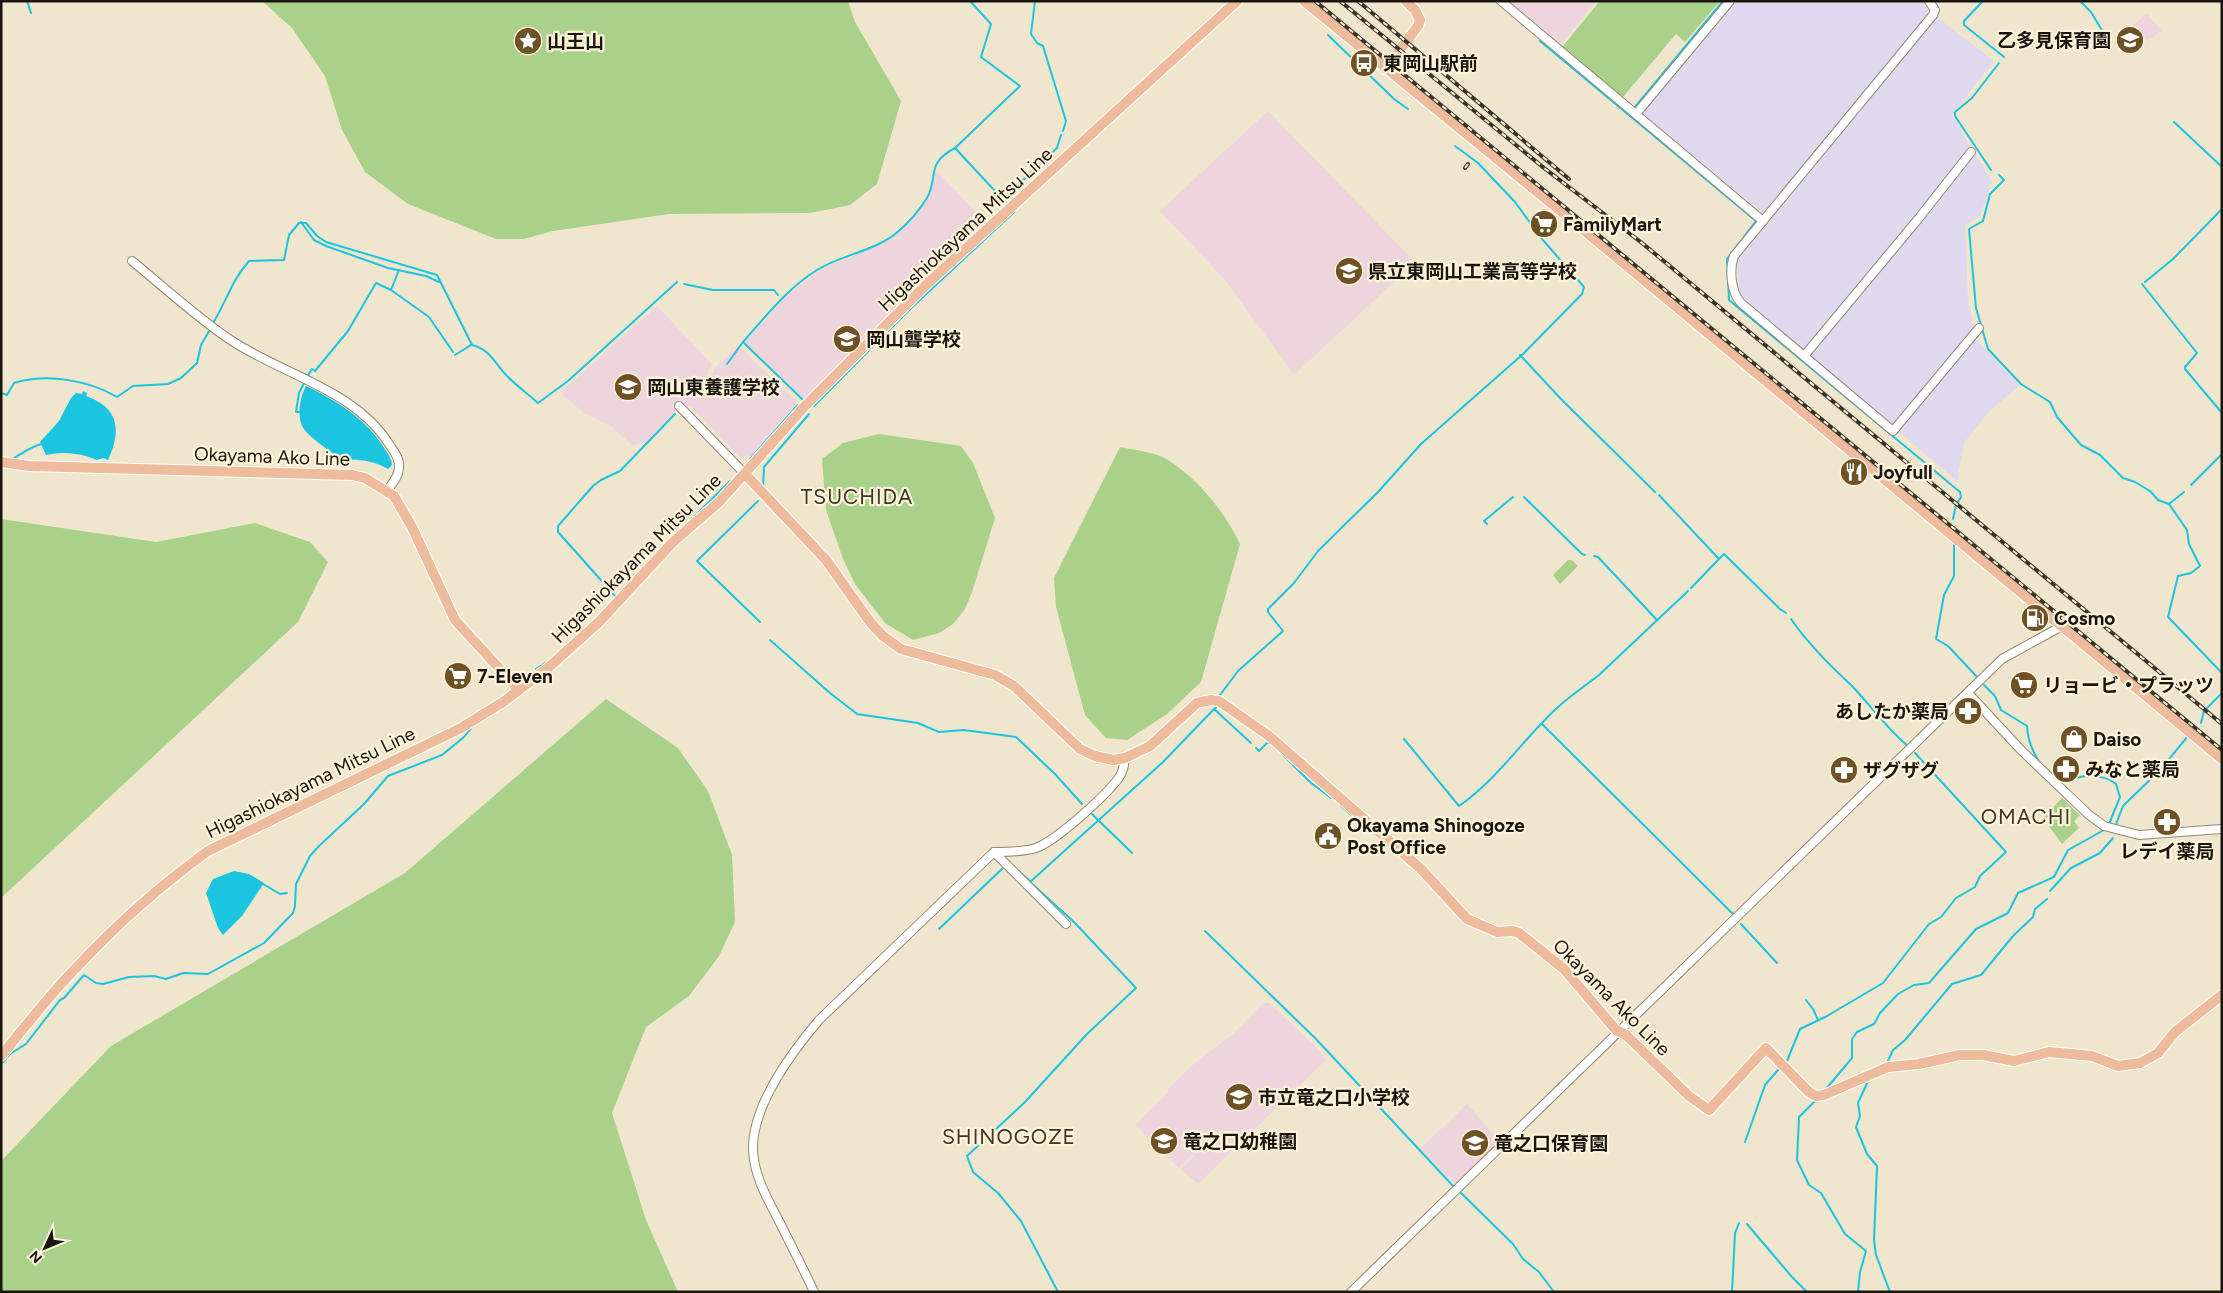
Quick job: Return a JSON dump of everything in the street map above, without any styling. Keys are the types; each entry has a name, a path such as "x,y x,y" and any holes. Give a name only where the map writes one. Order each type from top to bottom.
{"main road":[{"name":"Higashiokayama Mitsu Line","path":"1,1056 76,968 138,907 200,856 242,833 461,728 518,690 582,639 673,542 746,475 805,406 927,284 1237,1"},
{"path":"1304,1 1550,202 2222,759"},
{"path":"1386,69 1420,20 1416,10 1406,1"},
{"name":"Okayama Ako Line","path":"1,462 29,466 352,475 365,478 394,496 407,519 455,620 518,690"},
{"name":"Okayama Ako Line","path":"746,475 826,560 883,636 901,649 995,675 1014,686 1080,749 1095,756 1113,760 1124,758 1150,746 1197,703 1211,700 1230,707 1268,736 1415,864 1468,919 1497,932 1513,930 1519,933 1559,965 1620,1032 1689,1096 1709,1110 1766,1048 1809,1092 1816,1096 1824,1095 1888,1067 1919,1064 1960,1055 1983,1055 2014,1061 2049,1052 2082,1054 2118,1066 2126,1066 2148,1060 2158,1053 2175,1032 2222,995"}],"street":[{"path":"1501,1 1763,221"},
{"path":"1636,114 1730,1"},
{"path":"1929,1 1935,10 1933,15 1734,256 1731,265 1734,292 1740,304 1893,431 1979,328"},
{"path":"1804,356 1919,218 1971,152"},
{"path":"132,261 246,351 330,392 358,411 388,441 398,458 400,469 387,490"},
{"path":"679,406 746,475"},
{"path":"1351,1292 2008,655 2062,626"},
{"path":"1968,693 2021,750 2088,814 2104,826 2139,835 2222,829"},
{"path":"814,1292 757,1174 753,1150 758,1119 773,1086 795,1051 819,1020 994,852 1024,851 1050,841 1090,807 1118,779 1124,767 1124,758"},
{"path":"994,852 1066,924"}],"shaded area":[{"path":"1508,1 1596,1 1560,46"},
{"path":"1737,1 1921,1 1929,11 1994,61 1952,115 1992,182 1980,216 1965,225 1968,299 1976,339 2020,386 1990,410 1964,443 1957,481 1740,296 1737,261 1771,220 1642,113"},
{"path":"2147,14 2162,31 2152,38 2135,43 2125,51 2121,50 2114,40"},
{"path":"1268,111 1415,262 1294,375 1226,281 1160,211"},
{"path":"938,172 987,224 805,401 745,342 783,300 818,271 891,239 901,231 927,201 933,175"},
{"path":"657,306 712,364 706,376 710,378 714,369 738,346 797,402 750,458 747,456 741,458 736,454 690,406 674,413 644,444 642,442 633,446 612,427 584,413 563,395 564,389"},
{"path":"1263,1003 1269,1003 1315,1046 1326,1060 1198,1184 1180,1169 1212,1137 1179,1168 1135,1125 1195,1063 1233,1034"},
{"path":"1467,1104 1501,1143 1457,1185 1420,1149"}],"green space":[{"path":"262,1 848,1 855,22 901,101 877,184 850,205 810,213 669,214 553,231 524,239 496,239 408,204 365,172 342,130 325,76 292,28"},
{"path":"1600,1 1720,1 1685,42 1676,34 1622,98 1562,47"},
{"path":"879,434 961,446 973,463 995,518 965,609 953,624 939,633 913,640 885,623 855,584 843,559 826,510 822,459 843,443"},
{"path":"1120,447 1157,455 1179,468 1200,486 1219,508 1240,544 1201,682 1167,714 1127,740 1106,738 1085,715 1056,607 1054,578"},
{"path":"1,519 156,542 255,523 310,542 328,562 298,622 1,898"},
{"path":"1568,560 1572,560 1578,566 1560,584 1553,575"},
{"path":"606,699 678,748 708,791 732,855 735,922 719,956 689,996 646,1027 612,1113 646,1220 678,1292 1,1292 1,1161 111,1046 405,873"},
{"path":"2062,798 2080,815 2074,821 2079,828 2062,844 2043,818"}],"water":[{"path":"306,386 341,405 361,421 379,440 392,465 388,469 365,461 341,460 311,437 304,429 300,419 301,401"},
{"path":"83,391 87,393 86,396 105,407 115,421 115,439 108,460 103,458 97,460 72,453 46,455 40,442 59,421 71,398 76,393 82,394"},
{"path":"234,871 249,874 264,883 242,916 223,935 218,928 206,893 213,879"}],"waterway":[{"path":"27,1 31,13"},
{"path":"803,400 743,342 778,303 807,277 827,265 881,243 900,230 927,198 934,171 940,159 955,148 1020,86 981,57 991,24 970,1"},
{"path":"1035,1 1031,34 1037,43 1043,46 1066,121 1063,131"},
{"path":"1635,107 1723,1"},
{"path":"1983,1 1964,21 1964,25 2004,57"},
{"path":"2080,1 2091,12 2103,32"},
{"path":"1328,35 1394,99 1408,109"},
{"path":"1540,41 1756,221 1727,259 1729,300 1960,492 1961,497 1956,505 1953,519"},
{"path":"1991,170 1955,116 1955,112 1972,98 1999,63"},
{"path":"2174,122 2222,167"},
{"path":"1003,199 1057,148 1061,135"},
{"path":"1220,695 1238,671 1283,631 1268,612 1268,609 1294,583 1318,551 1378,492 1421,444 1523,354 1582,294 1584,287 1542,239 1515,202 1478,163 1455,146"},
{"path":"955,148 1008,205"},
{"path":"1999,175 2004,180 1990,194 1983,221 1969,229 1976,308 1988,349 2021,384 2050,402 2057,417 2081,445 2100,455 2123,478 2135,482 2150,491 2158,500 2169,504 2187,530 2189,544 2200,566 2191,573 2178,576 2168,617 2222,673"},
{"path":"2145,282 2173,259 2222,209"},
{"path":"814,406 907,312 1014,212"},
{"path":"301,222 314,240 326,246 388,268 426,276 439,282"},
{"path":"213,323 234,283 249,261 284,260 289,235 299,223 306,223 317,236 326,242 437,275 472,345 488,353 507,376 538,403 568,381 677,282"},
{"path":"307,377 312,369 315,371 348,331 376,283 391,290 399,270"},
{"path":"684,284 713,290 774,290 778,295"},
{"path":"2142,284 2197,353 2185,369 2222,413"},
{"path":"391,290 429,317 453,352"},
{"path":"1,393 7,395 14,383 40,379 80,382 117,397 133,386 168,384 181,378 197,363 201,345 211,328"},
{"path":"727,364 743,342"},
{"path":"455,355 471,345"},
{"path":"1520,355 1561,399 1655,492"},
{"path":"303,412 296,412 299,393 304,383"},
{"path":"750,459 798,405"},
{"path":"616,597 558,532 558,526 593,486 620,471 675,414"},
{"path":"763,487 764,467 809,414"},
{"path":"12,459 30,448 42,444"},
{"path":"2191,485 2222,454"},
{"path":"692,519 730,481"},
{"path":"2169,504 2184,492"},
{"path":"1659,495 1719,559 1724,554 1786,613"},
{"path":"1487,524 1484,521 1513,497"},
{"path":"1524,497 1585,555"},
{"path":"758,501 697,561 760,622"},
{"path":"1954,543 1954,576 1944,595 1936,639 1948,646 1978,678"},
{"path":"617,596 661,548"},
{"path":"1594,556 1598,557 1656,619"},
{"path":"1691,588 1719,559"},
{"path":"1404,739 1459,806 1486,784 1557,708 1599,675 1688,591"},
{"path":"1791,619 1820,655 1908,746"},
{"path":"770,640 857,714 918,723 939,732 964,730 1016,737 1055,774 1082,804"},
{"path":"536,669 547,662"},
{"path":"1984,685 1995,696 2001,710 2027,726 2030,743 2034,752 2050,774 2066,781 2078,777 2092,776 2105,778 2116,784 2120,797 2109,824"},
{"path":"2206,709 2222,693"},
{"path":"1058,1292 1021,1221 998,1193 973,1172 967,1156 1025,1102 1087,1034 1136,988 1074,922 1030,882 1163,762 1216,707"},
{"path":"1214,709 1251,743"},
{"path":"2201,723 2204,711"},
{"path":"1542,724 1734,915"},
{"path":"1,1064 10,1054 26,1044 60,1000 64,998 84,975 96,983 103,984 129,977 154,976 166,979 183,973 208,974 264,943 293,913 296,884 310,856 318,847 364,804 388,776 442,755 464,737 472,727"},
{"path":"2115,827 2123,806 2160,770 2188,736"},
{"path":"1256,748 1259,751 1267,743 1270,743"},
{"path":"1787,1061 1800,1029 1827,1016 1883,983 1929,924 1941,917 1956,898 1975,887 1980,876 2006,852 1915,753"},
{"path":"1283,755 1310,782 1331,798"},
{"path":"1341,806 1385,844"},
{"path":"1092,814 1132,853"},
{"path":"1826,1089 1852,1058 1852,1039 1857,1032 1874,1024 1880,1013 1898,994 1914,985 1929,983 1976,929 2008,913 2018,893 2054,877 2068,850 2104,830"},
{"path":"2050,891 2071,868 2100,853 2113,838"},
{"path":"1008,862 1030,881"},
{"path":"939,929 1004,867"},
{"path":"263,884 280,894 287,893"},
{"path":"1887,1063 1893,1050 1905,1040 1952,984 1981,975 2013,936 2033,917 2035,909 2047,899"},
{"path":"1741,924 1777,963"},
{"path":"1205,931 1316,1039 1454,1187"},
{"path":"1806,1000 1818,1020"},
{"path":"1745,1142 1765,1085 1778,1070"},
{"path":"1869,1079 1858,1103 1860,1116 1856,1127 1867,1154 1877,1166 1874,1240 1876,1255 1890,1292"},
{"path":"1817,1099 1799,1117 1797,1160 1809,1185 1821,1193 1845,1234 1866,1251 1860,1272 1858,1292"},
{"path":"1461,1193 1513,1244 1523,1259 1539,1272 1554,1292"},
{"path":"1732,1292 1735,1233 1739,1223"},
{"path":"1747,1224 1807,1292"}],"railway":[{"path":"1315,1 2222,750"},
{"path":"1340,1 1544,168 1642,243 2222,724"},
{"path":"1358,1 1569,179"},
{"path":"1465,168 1468,164"}],"place":[{"name":"乙多見保育園","path":"2130,40"},
{"name":"山王山","path":"528,41"},
{"name":"東岡山駅前","path":"1364,63"},
{"name":"FamilyMart","path":"1544,224"},
{"name":"県立東岡山工業高等学校","path":"1349,271"},
{"name":"岡山聾学校","path":"847,339"},
{"name":"岡山東養護学校","path":"628,387"},
{"name":"Joyfull","path":"1854,472"},
{"name":"Cosmo","path":"2035,618"},
{"name":"7-Eleven","path":"458,676"},
{"name":"リョービ・プラッツ","path":"2024,685"},
{"name":"あしたか薬局","path":"1968,711"},
{"name":"Daiso","path":"2074,739"},
{"name":"みなと薬局","path":"2066,769"},
{"name":"ザグザグ","path":"1844,770"},
{"name":"レデイ薬局","path":"2167,822"},
{"name":"Okayama Shinogoze Post Office","path":"1328,836"},
{"name":"市立竜之口小学校","path":"1239,1097"},
{"name":"竜之口幼稚園","path":"1164,1141"},
{"name":"竜之口保育園","path":"1475,1143"}],"district":[{"name":"TSUCHIDA","path":"857,497"},
{"name":"OMACHI","path":"2026,817"},
{"name":"SHINOGOZE","path":"1009,1137"}]}
